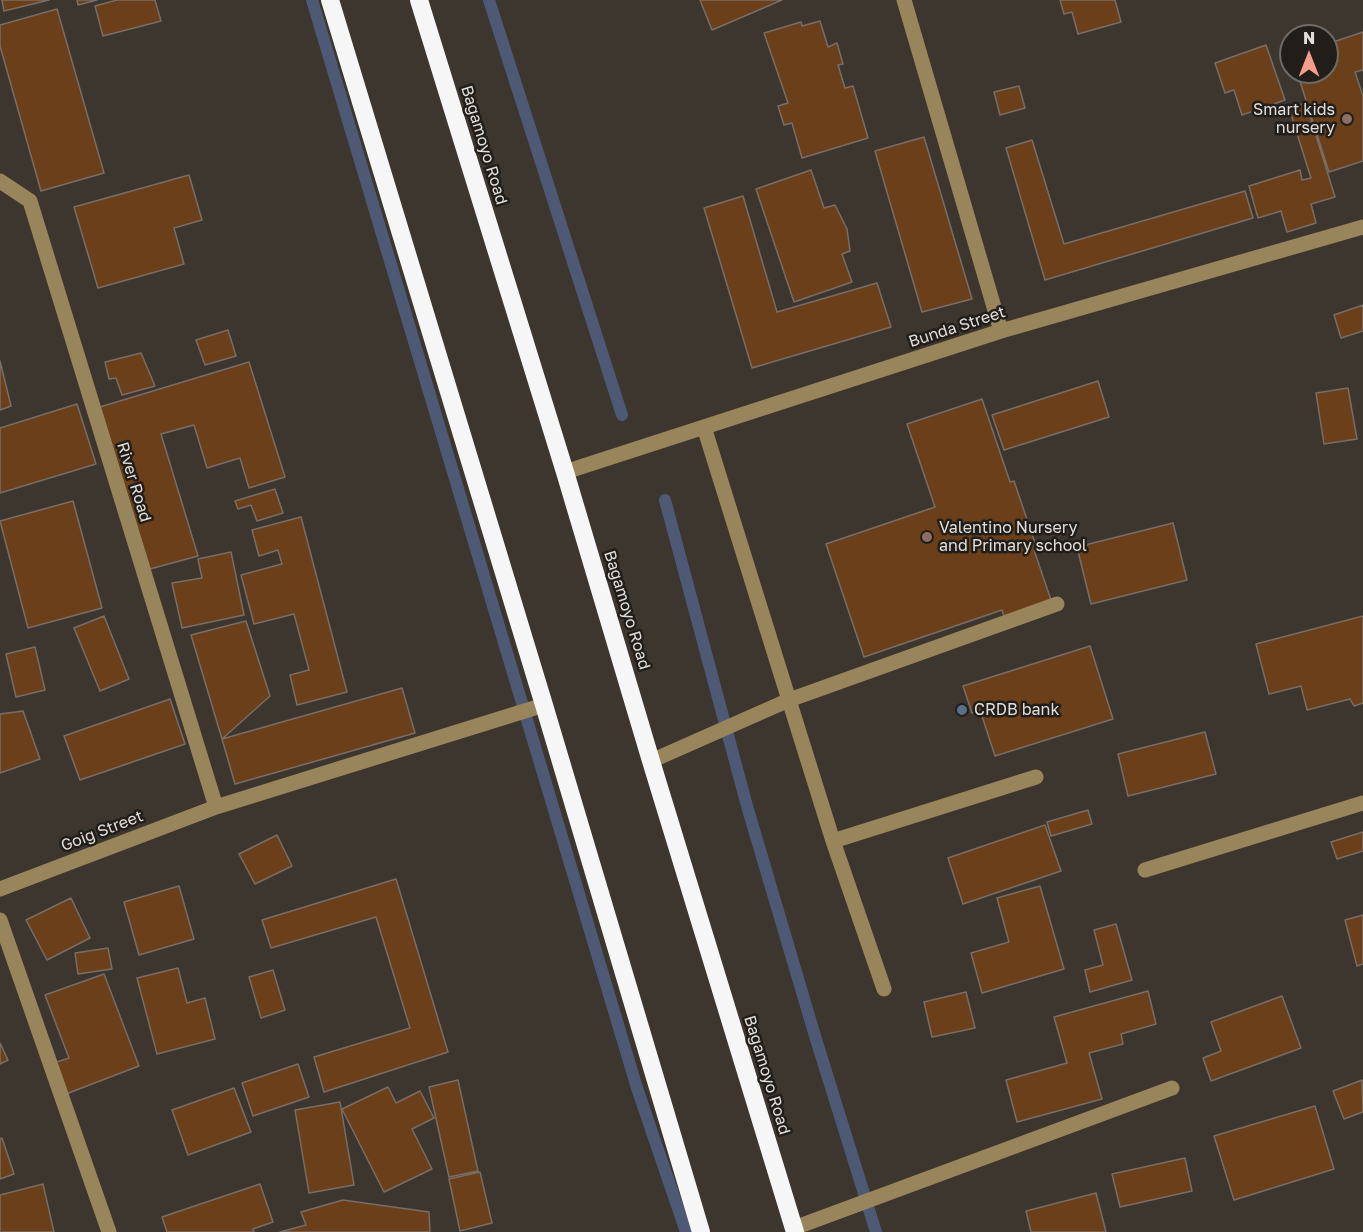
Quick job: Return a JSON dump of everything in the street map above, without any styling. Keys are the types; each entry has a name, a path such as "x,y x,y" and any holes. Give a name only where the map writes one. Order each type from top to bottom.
{"highway":[{"path":"330,0 701,1232"},
{"name":"Bagamoyo Road","path":"419,0 565,472 794,1230"}],"street":[{"path":"904,0 1000,331"},
{"name":"River Road","path":"0,181 30,201 216,807"},
{"name":"Bunda Street","path":"565,472 1000,331 1363,227"},
{"path":"704,427 833,841 884,989"},
{"path":"651,761 789,700 1057,603"},
{"name":"Goig Street","path":"0,889 216,807 544,705"},
{"path":"833,841 1036,777"},
{"path":"1144,870 1363,803"},
{"path":"0,920 109,1232"},
{"path":"794,1230 1172,1088"}],"building":[{"path":"2,0 49,0 4,11"},
{"path":"77,0 97,0 78,5"},
{"path":"117,0 155,0 161,21 103,36 95,6"},
{"path":"700,0 782,0 712,30"},
{"path":"1060,0 1115,0 1121,22 1078,34 1072,12 1064,14"},
{"path":"57,9 104,173 41,191 0,46 0,25"},
{"path":"820,21 828,47 837,43 843,64 838,65 845,88 853,86 868,138 802,158 792,123 784,125 778,106 788,103 764,33 801,22 802,26"},
{"path":"1363,32 1363,70 1355,72 1363,96 1363,161 1329,172 1301,84 1339,84 1339,40"},
{"path":"1266,45 1285,100 1242,115 1234,90 1225,93 1215,63"},
{"path":"1019,86 1025,108 1000,115 994,92"},
{"path":"1306,103 1335,197 1311,204 1316,223 1287,232 1281,211 1258,218 1249,186 1300,170 1302,180 1311,178 1289,108"},
{"path":"924,137 972,299 922,312 875,151"},
{"path":"1032,140 1064,244 1245,191 1253,218 1045,280 1006,148"},
{"path":"811,170 824,208 835,205 847,229 850,251 842,254 852,282 794,302 756,189"},
{"path":"189,175 202,220 174,228 184,264 98,288 74,207"},
{"path":"743,196 777,312 877,283 891,327 752,368 704,208"},
{"path":"1363,305 1363,331 1341,338 1334,315"},
{"path":"228,330 236,356 205,365 196,340"},
{"path":"141,353 155,386 122,395 116,378 109,379 105,362"},
{"path":"0,361 11,406 0,410"},
{"path":"249,362 285,477 249,488 240,458 207,468 194,425 161,434 198,556 150,569 100,407"},
{"path":"1098,381 1109,417 1004,450 992,415"},
{"path":"1348,388 1357,439 1324,444 1316,393"},
{"path":"982,399 1010,482 1014,481 1052,603 1005,619 1002,610 864,657 826,544 935,507 907,424"},
{"path":"77,404 96,464 0,493 0,428"},
{"path":"275,489 283,513 257,521 251,505 238,509 235,501"},
{"path":"73,501 102,608 28,628 0,521"},
{"path":"301,517 347,692 297,705 290,675 309,670 294,614 254,624 241,575 282,564 278,550 259,556 252,530"},
{"path":"1173,523 1187,580 1091,604 1077,547"},
{"path":"231,552 244,615 182,628 172,583 202,578 198,559"},
{"path":"104,616 129,679 100,691 74,628"},
{"path":"1363,616 1363,703 1354,706 1350,699 1307,710 1301,686 1269,694 1256,644"},
{"path":"246,621 270,696 222,739 191,635"},
{"path":"1090,646 1113,719 995,756 980,710 972,713 963,686"},
{"path":"35,647 45,690 16,697 6,654"},
{"path":"402,688 415,733 235,784 222,739"},
{"path":"170,699 185,744 80,780 64,736"},
{"path":"23,711 40,759 0,773 0,714"},
{"path":"1205,732 1216,774 1128,796 1118,754"},
{"path":"1088,810 1092,824 1051,836 1047,822"},
{"path":"1045,825 1061,871 963,904 948,858"},
{"path":"1363,832 1363,851 1337,859 1331,842"},
{"path":"277,835 292,866 255,884 239,854"},
{"path":"396,879 448,1052 324,1092 314,1057 410,1028 376,917 271,948 262,920"},
{"path":"179,886 194,939 139,955 124,902"},
{"path":"1040,886 1064,969 982,993 971,953 1009,942 997,898"},
{"path":"71,898 90,938 47,960 26,920"},
{"path":"1363,915 1363,964 1357,966 1345,920"},
{"path":"1116,924 1132,980 1090,992 1085,970 1103,965 1094,930"},
{"path":"108,948 112,969 78,974 75,953"},
{"path":"178,968 187,1003 205,998 215,1039 157,1054 137,978"},
{"path":"273,970 285,1010 261,1018 249,977"},
{"path":"104,974 139,1066 66,1094 54,1063 69,1058 45,995"},
{"path":"1148,991 1156,1024 1121,1034 1123,1044 1089,1053 1102,1099 1017,1122 1006,1080 1067,1063 1054,1017"},
{"path":"966,992 975,1028 932,1037 924,1002"},
{"path":"1282,996 1301,1048 1211,1081 1203,1058 1221,1051 1211,1022"},
{"path":"0,1043 8,1060 0,1064"},
{"path":"298,1064 309,1097 253,1116 242,1083"},
{"path":"458,1080 478,1171 449,1177 429,1087"},
{"path":"1362,1080 1363,1112 1344,1119 1333,1091"},
{"path":"388,1087 396,1103 420,1091 434,1118 412,1129 432,1169 384,1192 342,1109"},
{"path":"234,1088 251,1132 188,1155 172,1110"},
{"path":"340,1102 354,1185 309,1193 295,1110"},
{"path":"1315,1106 1334,1169 1234,1200 1214,1136"},
{"path":"2,1138 14,1174 0,1179 0,1139"},
{"path":"1185,1158 1192,1191 1120,1207 1112,1174"},
{"path":"480,1172 492,1223 460,1231 449,1179"},
{"path":"43,1184 54,1232 0,1232 0,1195"},
{"path":"260,1184 273,1222 253,1229 254,1232 167,1232 162,1217"},
{"path":"1096,1193 1106,1232 1031,1232 1026,1211"},
{"path":"343,1200 429,1212 430,1232 280,1232 306,1225 301,1212"}],"waterway":[{"path":"312,0 637,1088 686,1232"},
{"path":"489,0 622,415"},
{"path":"665,500 747,806 876,1232"}],"place":[{"name":"Smart kids nursery","path":"1347,119"},
{"name":"Valentino Nursery and Primary school","path":"927,537"},
{"name":"CRDB bank","path":"962,710"}]}
